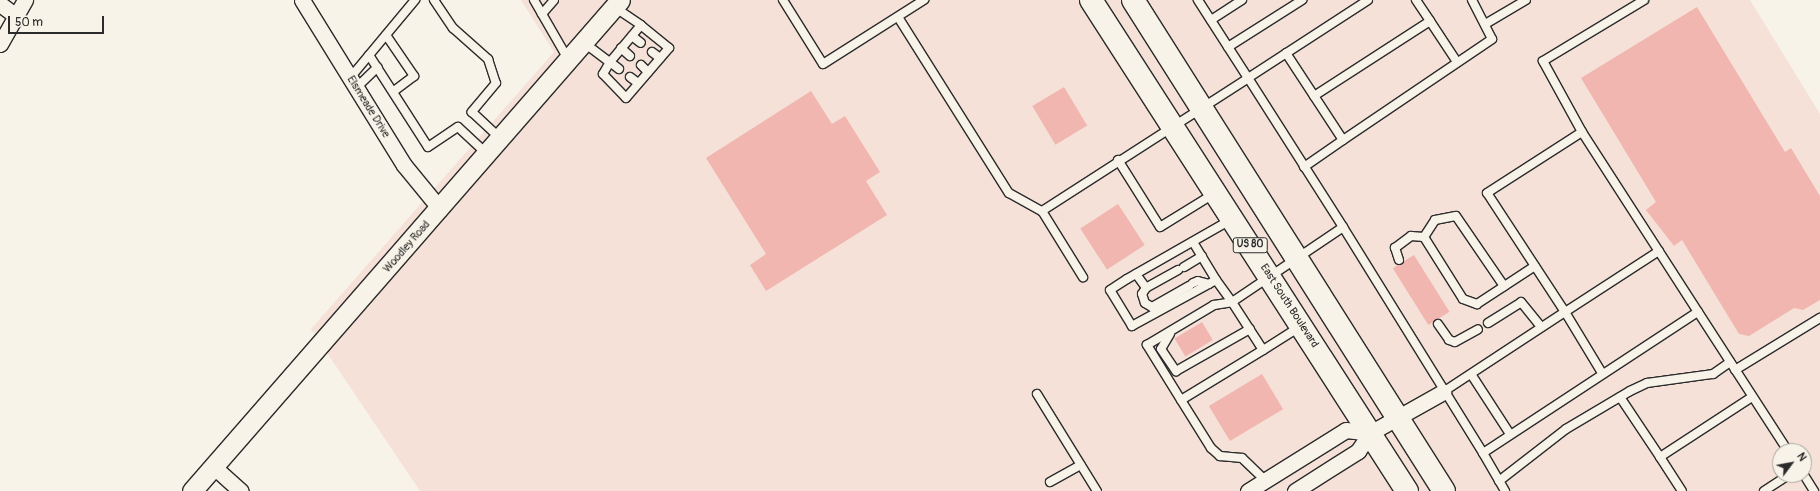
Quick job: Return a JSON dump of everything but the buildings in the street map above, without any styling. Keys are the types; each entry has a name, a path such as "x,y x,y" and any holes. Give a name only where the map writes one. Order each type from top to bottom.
{"highway":[{"name":"East South Boulevard","path":"1091,0 1407,491"},
{"name":"US 80","path":"1133,0 1444,491"}],"street":[{"path":"0,44 25,0"},
{"name":"Elsmeade Drive","path":"302,0 404,165 440,209"},
{"name":"Woodley Road","path":"192,491 440,209 617,3"},
{"path":"0,4 16,16"},
{"path":"1296,491 1358,451 1370,433 1443,392"},
{"path":"1248,491 1346,430 1370,433"},
{"path":"214,467 241,491"}],"lane":[{"path":"353,83 369,55 415,0"},
{"path":"434,0 453,28 488,59 496,83 472,112 500,139"},
{"path":"534,0 568,60"},
{"path":"542,14 554,0"},
{"path":"783,0 823,64 924,0"},
{"path":"1198,0 1343,227 1443,392 1506,491"},
{"path":"1211,20 1242,0"},
{"path":"1228,47 1302,0"},
{"path":"1042,211 1171,124 1248,78 1368,0"},
{"path":"1416,0 1457,62"},
{"path":"1304,167 1492,39 1487,23 1472,0"},
{"path":"1487,23 1526,0"},
{"path":"1644,0 1543,61 1582,132 1783,443"},
{"path":"617,3 669,48 626,98 605,79 603,74 610,62 641,25"},
{"path":"898,17 1009,193 1042,211 1083,277"},
{"path":"1314,96 1430,21"},
{"path":"386,35 414,76 394,91"},
{"path":"632,36 641,43"},
{"path":"584,42 619,68"},
{"path":"621,48 630,56"},
{"path":"652,52 660,58"},
{"path":"1286,53 1343,140"},
{"path":"369,55 394,91 428,147 458,126 487,154"},
{"path":"640,65 648,72"},
{"path":"353,83 378,67"},
{"path":"630,77 638,84"},
{"path":"1582,132 1487,193 1602,373"},
{"path":"1118,160 1160,227 1216,193"},
{"path":"1424,237 1435,220 1456,216 1504,286"},
{"path":"1212,282 1132,326 1110,290 1232,218"},
{"path":"1265,480 1242,458 1220,456 1211,448 1147,345 1214,305 1232,302 1270,277 1296,256 1343,227"},
{"path":"1399,260 1395,248 1411,236 1424,237"},
{"path":"1424,237 1469,303 1477,304 1534,266"},
{"path":"1193,242 1202,256 1212,282 1232,302 1263,350"},
{"path":"1443,392 1659,251"},
{"path":"1202,256 1146,288 1142,299 1152,307 1198,281 1212,282"},
{"path":"1136,274 1146,288"},
{"path":"1488,322 1521,302 1541,327"},
{"path":"1483,453 1602,373 1698,312"},
{"path":"1735,370 1820,318"},
{"path":"1438,324 1448,340 1455,342 1478,329"},
{"path":"1182,400 1302,326"},
{"path":"1172,330 1161,349 1176,371 1250,329"},
{"path":"1500,481 1566,429 1647,383 1713,374 1730,362"},
{"path":"1471,374 1510,434"},
{"path":"1037,394 1097,491"},
{"path":"1620,397 1682,491"},
{"path":"1660,457 1752,397"},
{"path":"1050,482 1081,465"},
{"path":"1764,491 1776,483"}],"shaded area":[{"path":"521,0 1750,0 1820,114 1820,491 420,491 311,329 554,52"}]}
